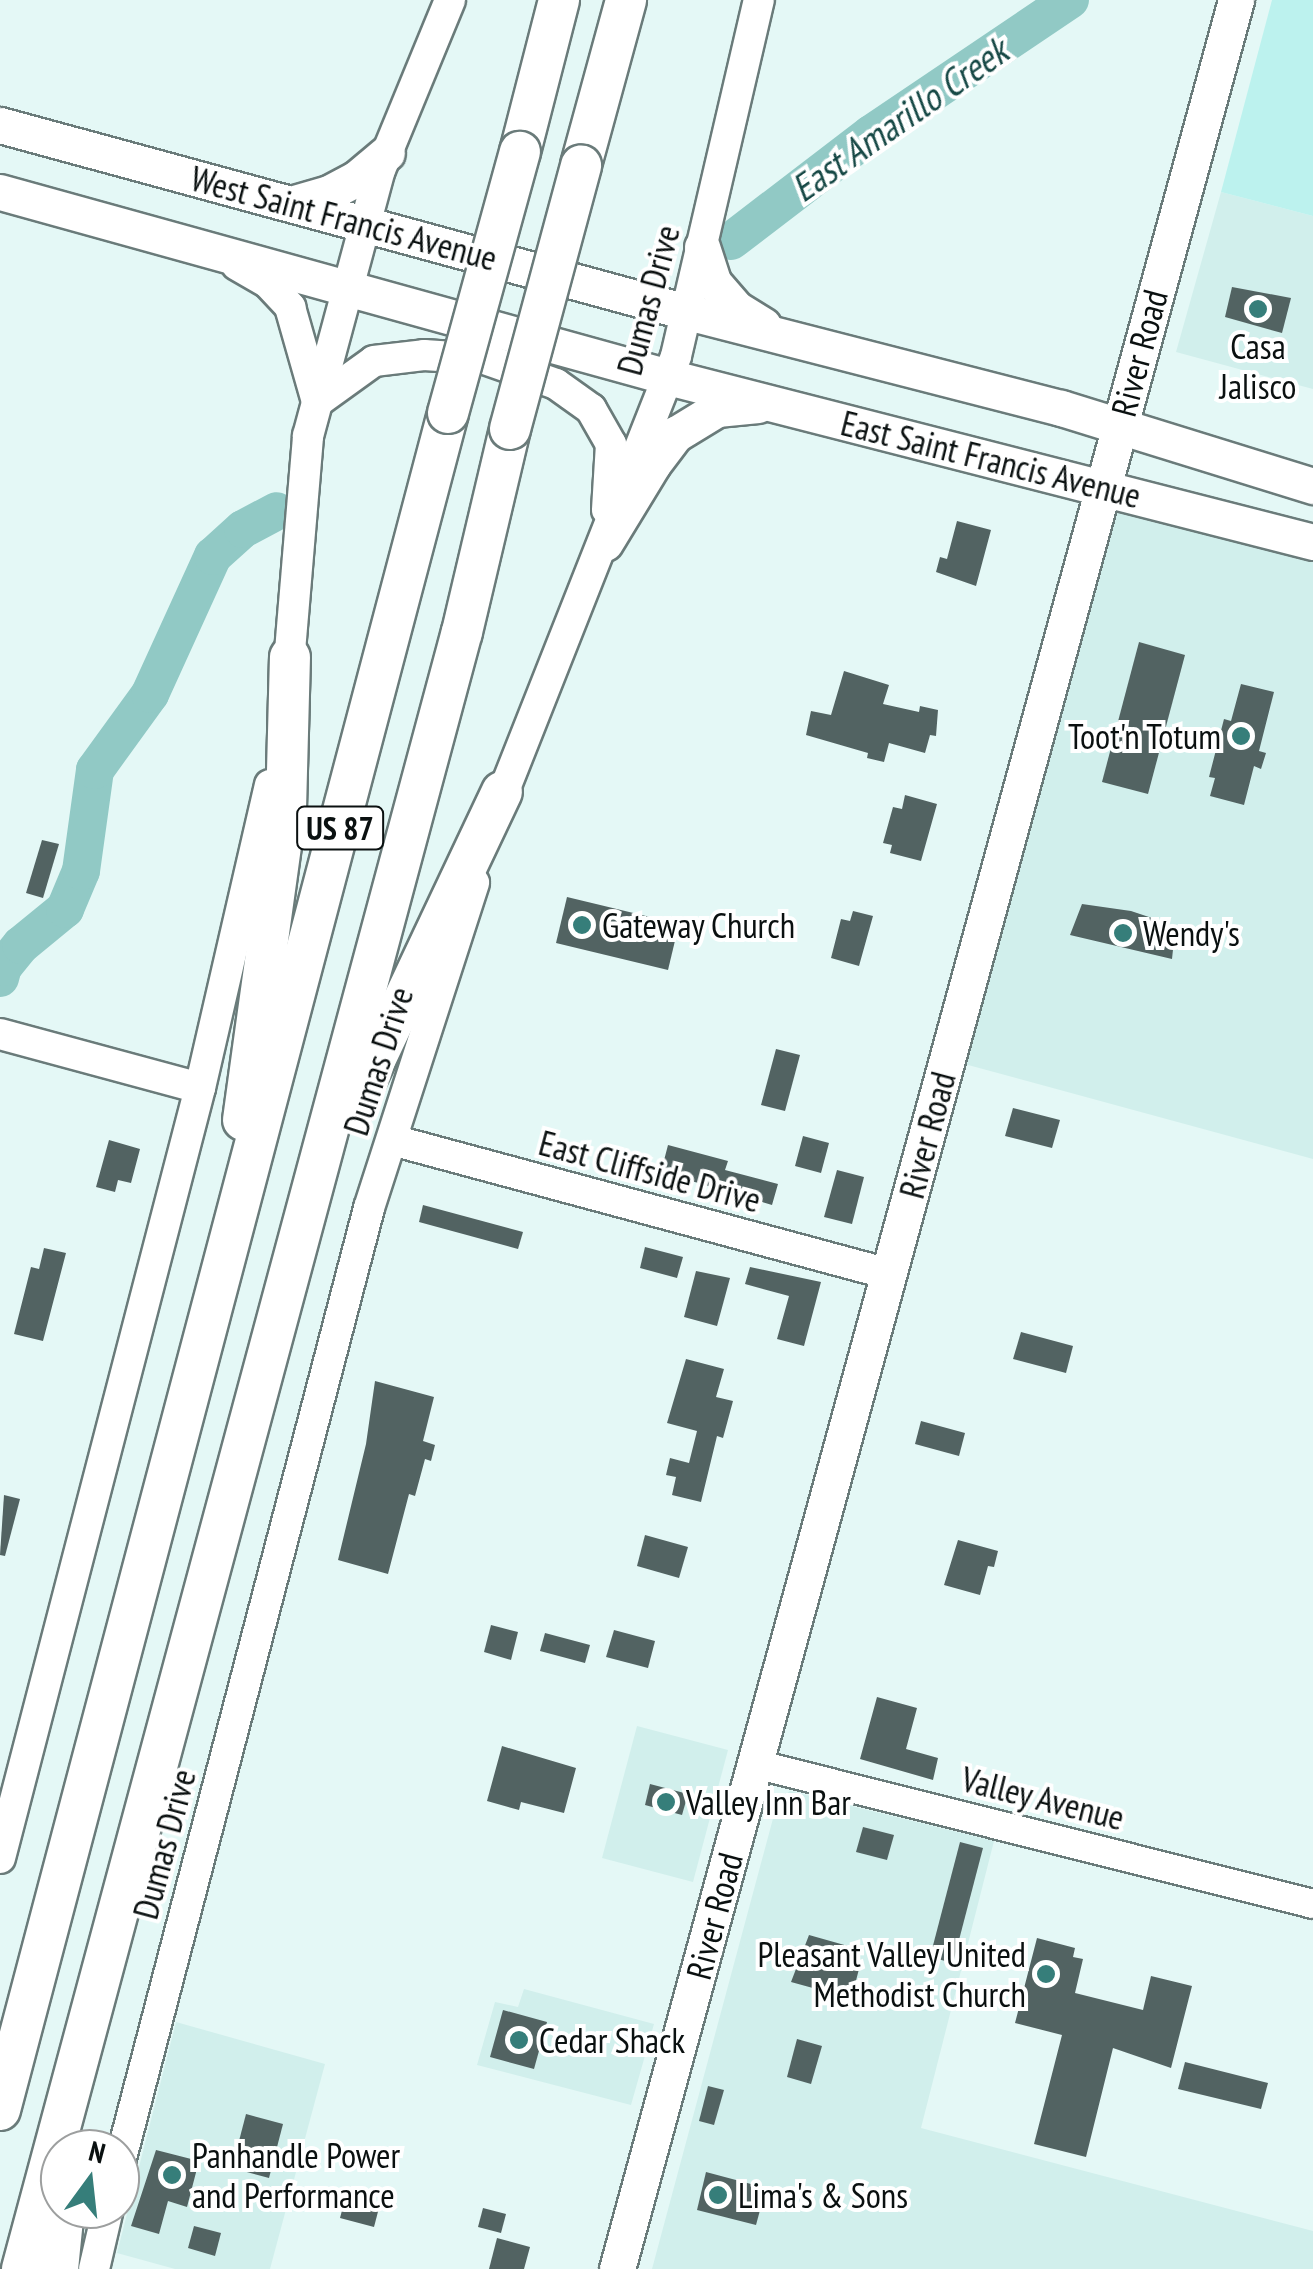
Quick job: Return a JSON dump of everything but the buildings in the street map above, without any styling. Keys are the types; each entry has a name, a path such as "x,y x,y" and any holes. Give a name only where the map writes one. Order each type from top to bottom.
{"highway":[{"name":"US 87","path":"0,2110 559,0"},
{"name":"US 87","path":"22,2269 462,632 510,429 626,0"},
{"path":"232,1242 247,1082 286,809 290,658"},
{"path":"310,1196 502,792"},
{"path":"0,2034 81,1810"},
{"path":"74,2129 89,2013"},
{"path":"58,2269 62,2229"}],"main road":[{"path":"0,1858 200,1088 264,820 290,658 308,436 386,153 450,0"},
{"name":"Dumas Drive","path":"129,2129 369,1208 502,792 605,543 668,377 687,312 759,0"},
{"name":"River Road","path":"617,2269 1236,0"},
{"name":"West Saint Francis Avenue","path":"0,125 687,312"},
{"path":"294,203 329,193 357,178 386,153"},
{"name":"West Saint Francis Avenue","path":"0,192 668,377"},
{"path":"702,247 714,283 738,309 776,334"},
{"path":"212,251 268,283 290,307 317,402"},
{"name":"East Saint Francis Avenue","path":"687,312 1120,426 1313,486"},
{"path":"317,402 374,361 424,354 485,359 556,384 591,409 611,444 605,543"},
{"name":"East Saint Francis Avenue","path":"668,377 1313,542"},
{"path":"605,543 652,464 676,434 717,409 776,404"},
{"path":"0,1034 200,1088"},
{"name":"East Cliffside Drive","path":"392,1140 889,1274"},
{"path":"94,2269 103,2229"}],"street":[{"name":"Valley Avenue","path":"756,1764 1313,1904"}],"shaded area":[{"path":"1272,0 1313,0 1313,216 1221,192"},
{"path":"1221,192 1313,216 1313,389 1176,352"},
{"path":"1115,498 1313,551 1313,1159 957,1062"},
{"path":"637,1726 728,1750 693,1882 602,1858"},
{"path":"790,1791 994,1841 921,2128 1313,2231 1313,2269 652,2269 778,1800"},
{"path":"524,1989 654,2024 631,2105 477,2065 495,2002 518,2007"},
{"path":"176,2022 325,2064 270,2269 175,2269 117,2253 123,2229 140,2229 140,2163"}],"waterway":[{"name":"East Amarillo Creek","path":"731,241 871,134 1070,0"},
{"name":"East Amarillo Creek","path":"0,978 3,967 21,945 65,909 81,871 95,770 150,694 213,556 243,529 277,511"}],"place":[{"name":"Casa Jalisco","path":"1258,309"},
{"name":"Toot'n Totum","path":"1241,736"},
{"name":"Gateway Church","path":"582,925"},
{"name":"Wendy's","path":"1123,933"},
{"name":"Valley Inn Bar","path":"666,1802"},
{"name":"Pleasant Valley United Methodist Church","path":"1046,1974"},
{"name":"Cedar Shack","path":"519,2040"},
{"name":"Panhandle Power and Performance","path":"172,2175"},
{"name":"Lima's & Sons","path":"718,2195"}]}
